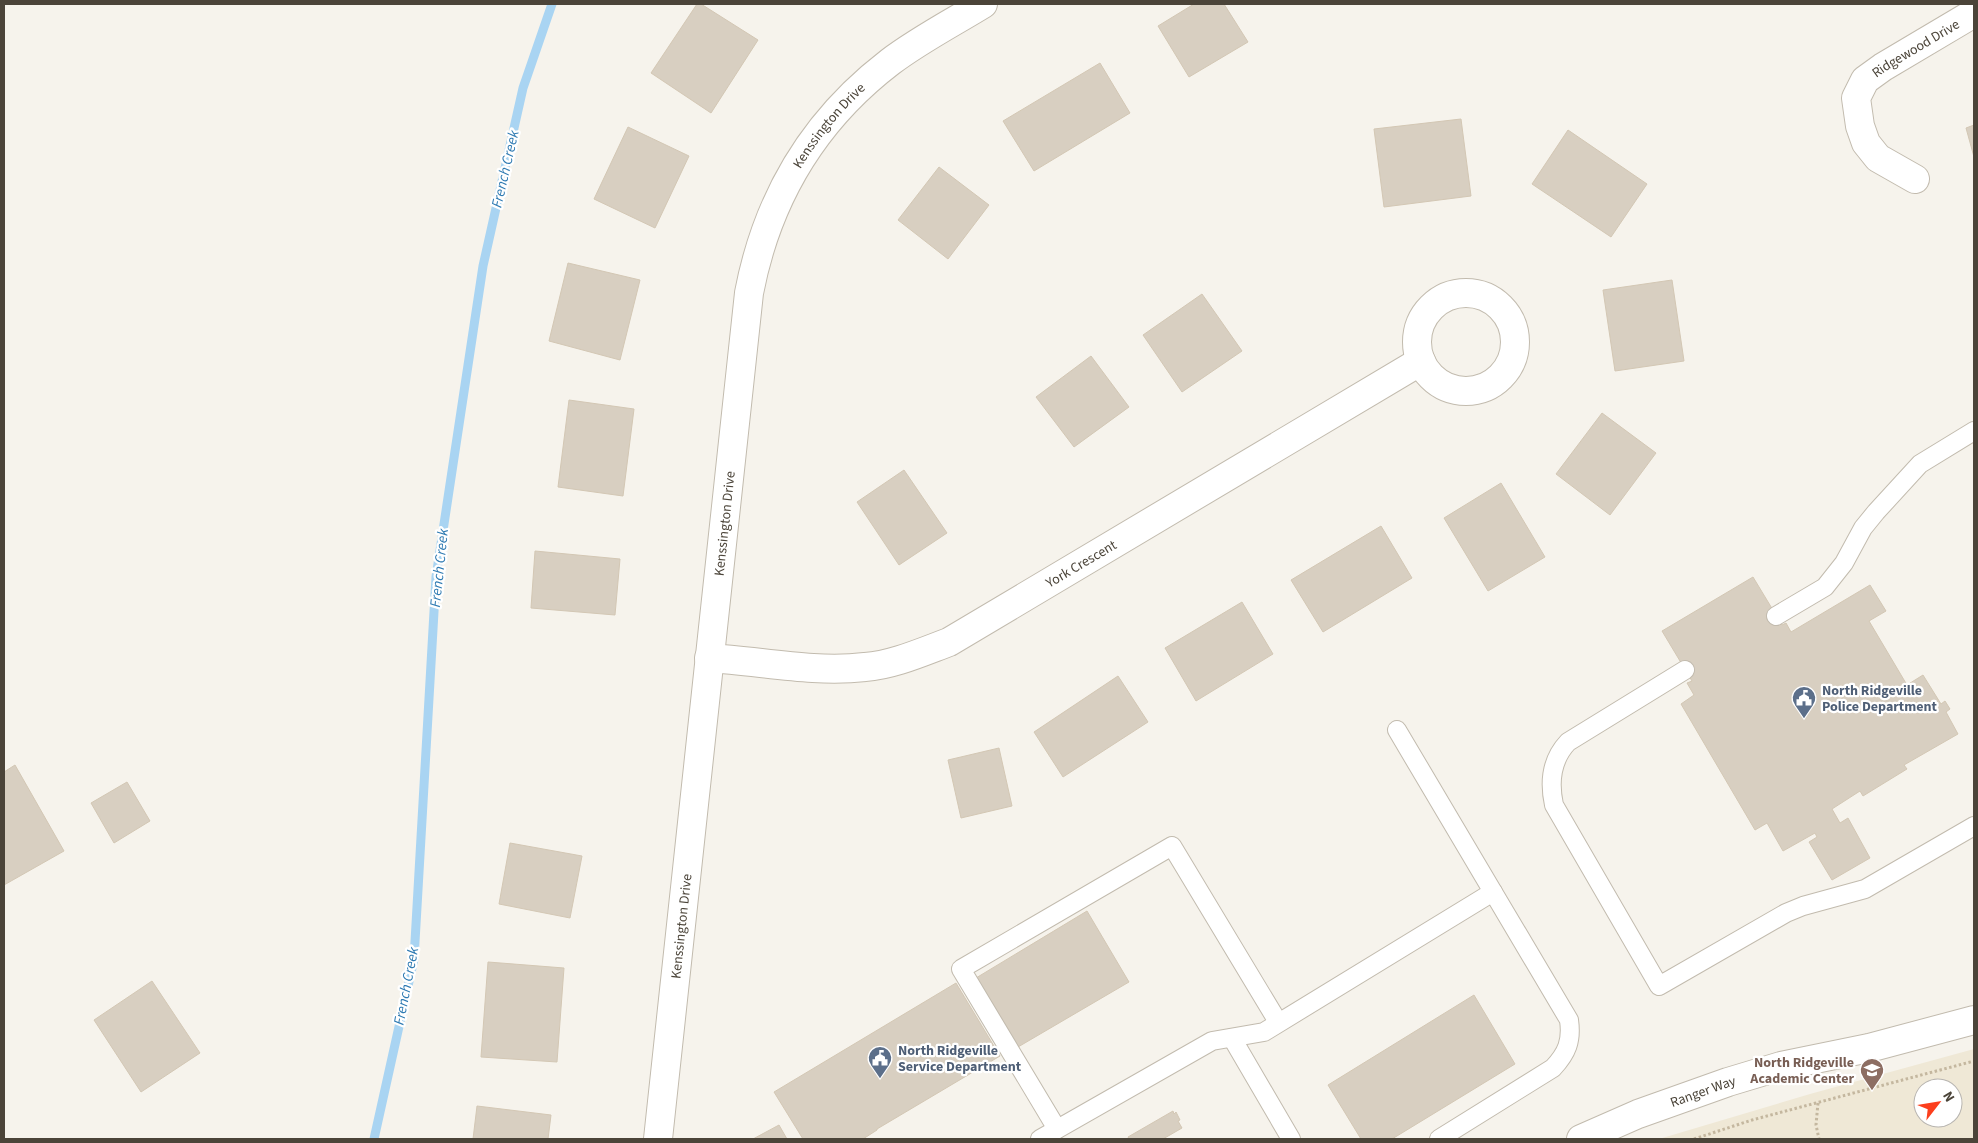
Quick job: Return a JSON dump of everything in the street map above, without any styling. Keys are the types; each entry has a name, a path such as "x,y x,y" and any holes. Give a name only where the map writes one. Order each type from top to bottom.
{"street":[{"name":"Kenssington Drive","path":"658,1139 749,293 755,262 775,204 805,150 844,102 891,61 983,4"},
{"name":"Ridgewood Drive","path":"1915,179 1878,158 1866,143 1860,126 1856,98 1865,80 1877,71 1974,13"},
{"name":"York Crescent","path":"709,658 799,667 867,667 913,656 949,642 1421,360"},
{"name":"Ranger Way","path":"1581,1139 1638,1114 1728,1082 1781,1066 1878,1046 1974,1020"}],"lane":[{"path":"1776,616 1814,595 1835,576 1863,528 1912,472 1930,456 1974,431"},
{"path":"1685,670 1568,742 1557,758 1551,780 1554,805 1659,986 1786,913 1803,906 1865,889 1974,826"},
{"path":"1397,730 1569,1020 1571,1031 1570,1044 1564,1057 1553,1068 1439,1139"},
{"path":"1057,1130 961,969 1172,846 1278,1022"},
{"path":"1040,1139 1212,1041 1264,1032 1493,892"},
{"path":"1232,1038 1291,1139"}],"path":[{"path":"1694,1139 1742,1123 1974,1061"},
{"path":"1818,1103 1816,1125 1819,1139"}],"shaded area":[{"name":"North Ridgeville Academic Center","path":"1974,1049 1974,1139 1659,1139 1810,1094"}],"building":[{"path":"697,4 701,4 758,40 711,113 651,73"},
{"path":"1194,4 1224,4 1248,42 1189,77 1158,26"},
{"path":"1100,63 1130,113 1034,171 1003,121"},
{"path":"1461,119 1471,196 1384,207 1374,129"},
{"path":"1974,125 1974,157 1966,128"},
{"path":"628,127 689,156 655,228 594,199"},
{"path":"1568,130 1647,184 1611,237 1532,184"},
{"path":"939,167 989,205 948,259 898,220"},
{"path":"568,263 640,280 620,360 549,341"},
{"path":"1672,280 1684,361 1615,371 1603,290"},
{"path":"1202,294 1242,351 1182,392 1143,335"},
{"path":"1091,356 1129,407 1074,447 1036,397"},
{"path":"569,400 634,409 623,496 558,487"},
{"path":"1602,413 1656,453 1610,515 1556,474"},
{"path":"904,470 947,533 899,565 857,502"},
{"path":"1501,483 1545,557 1488,591 1444,518"},
{"path":"1381,526 1412,578 1323,632 1291,580"},
{"path":"535,551 620,559 615,615 531,608"},
{"path":"1753,577 1782,625 1786,623 1791,632 1870,585 1886,611 1869,621 1907,685 1923,675 1941,704 1945,701 1950,709 1946,712 1958,734 1904,765 1907,769 1863,796 1860,791 1832,809 1840,823 1848,818 1870,858 1832,880 1809,842 1817,837 1815,833 1783,851 1767,823 1755,830 1681,704 1694,695 1687,683 1692,681 1662,631"},
{"path":"1242,602 1273,654 1196,701 1165,648"},
{"path":"1118,676 1148,722 1063,777 1034,732"},
{"path":"999,748 1012,806 961,818 948,760"},
{"path":"15,765 64,851 4,885 4,772"},
{"path":"127,782 150,821 114,843 91,803"},
{"path":"510,843 582,856 570,918 499,904"},
{"path":"1087,911 1129,982 1018,1047 976,978"},
{"path":"488,962 564,968 557,1062 481,1057"},
{"path":"152,981 200,1053 141,1092 94,1020"},
{"path":"956,983 1000,1056 863,1139 803,1139 774,1092"},
{"path":"1474,995 1515,1064 1392,1139 1361,1139 1328,1085"},
{"path":"477,1106 551,1115 548,1139 473,1139"},
{"path":"1173,1111 1174,1114 1176,1112 1182,1128 1163,1139 1129,1139 1128,1137"},
{"path":"779,1125 787,1139 753,1139"}],"waterway":[{"name":"French Creek","path":"374,1139 414,959 436,577 483,266 523,88 552,4"}],"place":[{"name":"North Ridgeville Police Department","path":"1804,719"},
{"name":"North Ridgeville Service Department","path":"880,1079"},
{"name":"North Ridgeville Academic Center","path":"1872,1091"}]}
